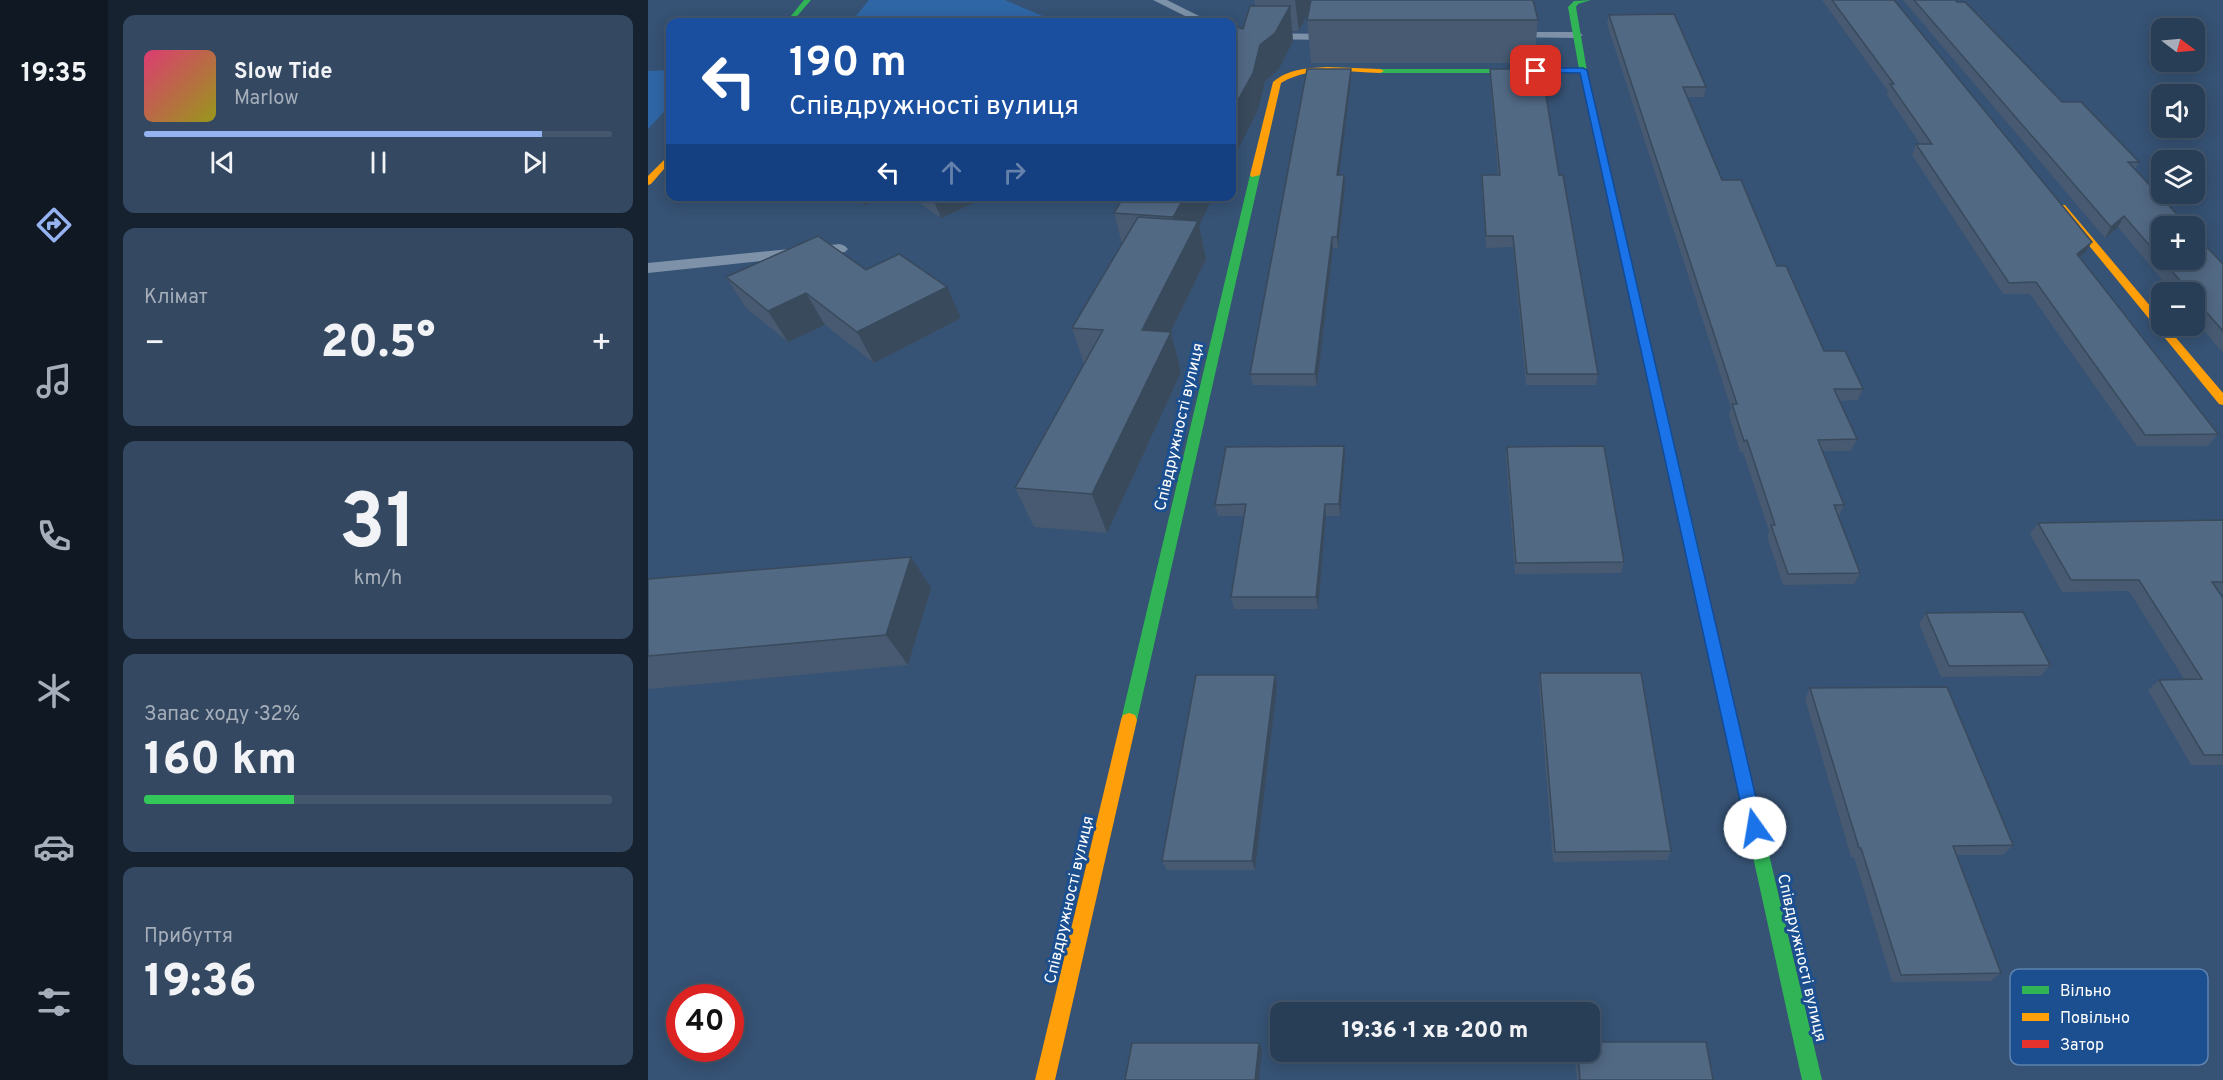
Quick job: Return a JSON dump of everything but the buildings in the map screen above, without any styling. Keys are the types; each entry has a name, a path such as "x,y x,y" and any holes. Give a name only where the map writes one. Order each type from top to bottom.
{"street":[{"path":"792,18 808,0"},
{"name":"Співдружності вулиця","path":"1588,0 1576,2 1572,7 1583,70 1812,1080"},
{"name":"Співдружності вулиця","path":"1046,1080 1277,82 1286,75 1300,71 1583,70"},
{"path":"648,182 666,162"},
{"path":"2049,192 2223,401"}],"lane":[{"path":"1158,0 1197,18"},
{"path":"1170,5 1184,0"},
{"path":"1494,36 1577,35"},
{"path":"1236,36 1353,37"},
{"path":"648,268 840,249"}],"shaded area":[{"path":"869,0 1005,0 1048,18 854,18"},
{"path":"666,70 666,109 648,129 648,71"}],"traffic: fast":[{"path":"792,18 808,0"},
{"path":"1588,0 1576,2 1572,7 1583,71 1695,563"},
{"path":"1380,71 1583,71"},
{"path":"1129,720 1255,175"},
{"path":"1752,816 1812,1080"}],"traffic: slow":[{"path":"1255,175 1277,82 1288,76 1313,70 1380,71"},
{"path":"648,182 666,162"},
{"path":"2062,207 2223,401"},
{"path":"1045,1080 1129,720"}],"traffic: jam":[{"path":"1695,563 1752,816"}],"route":[{"path":"1536,71 1583,70 1755,828"}]}
